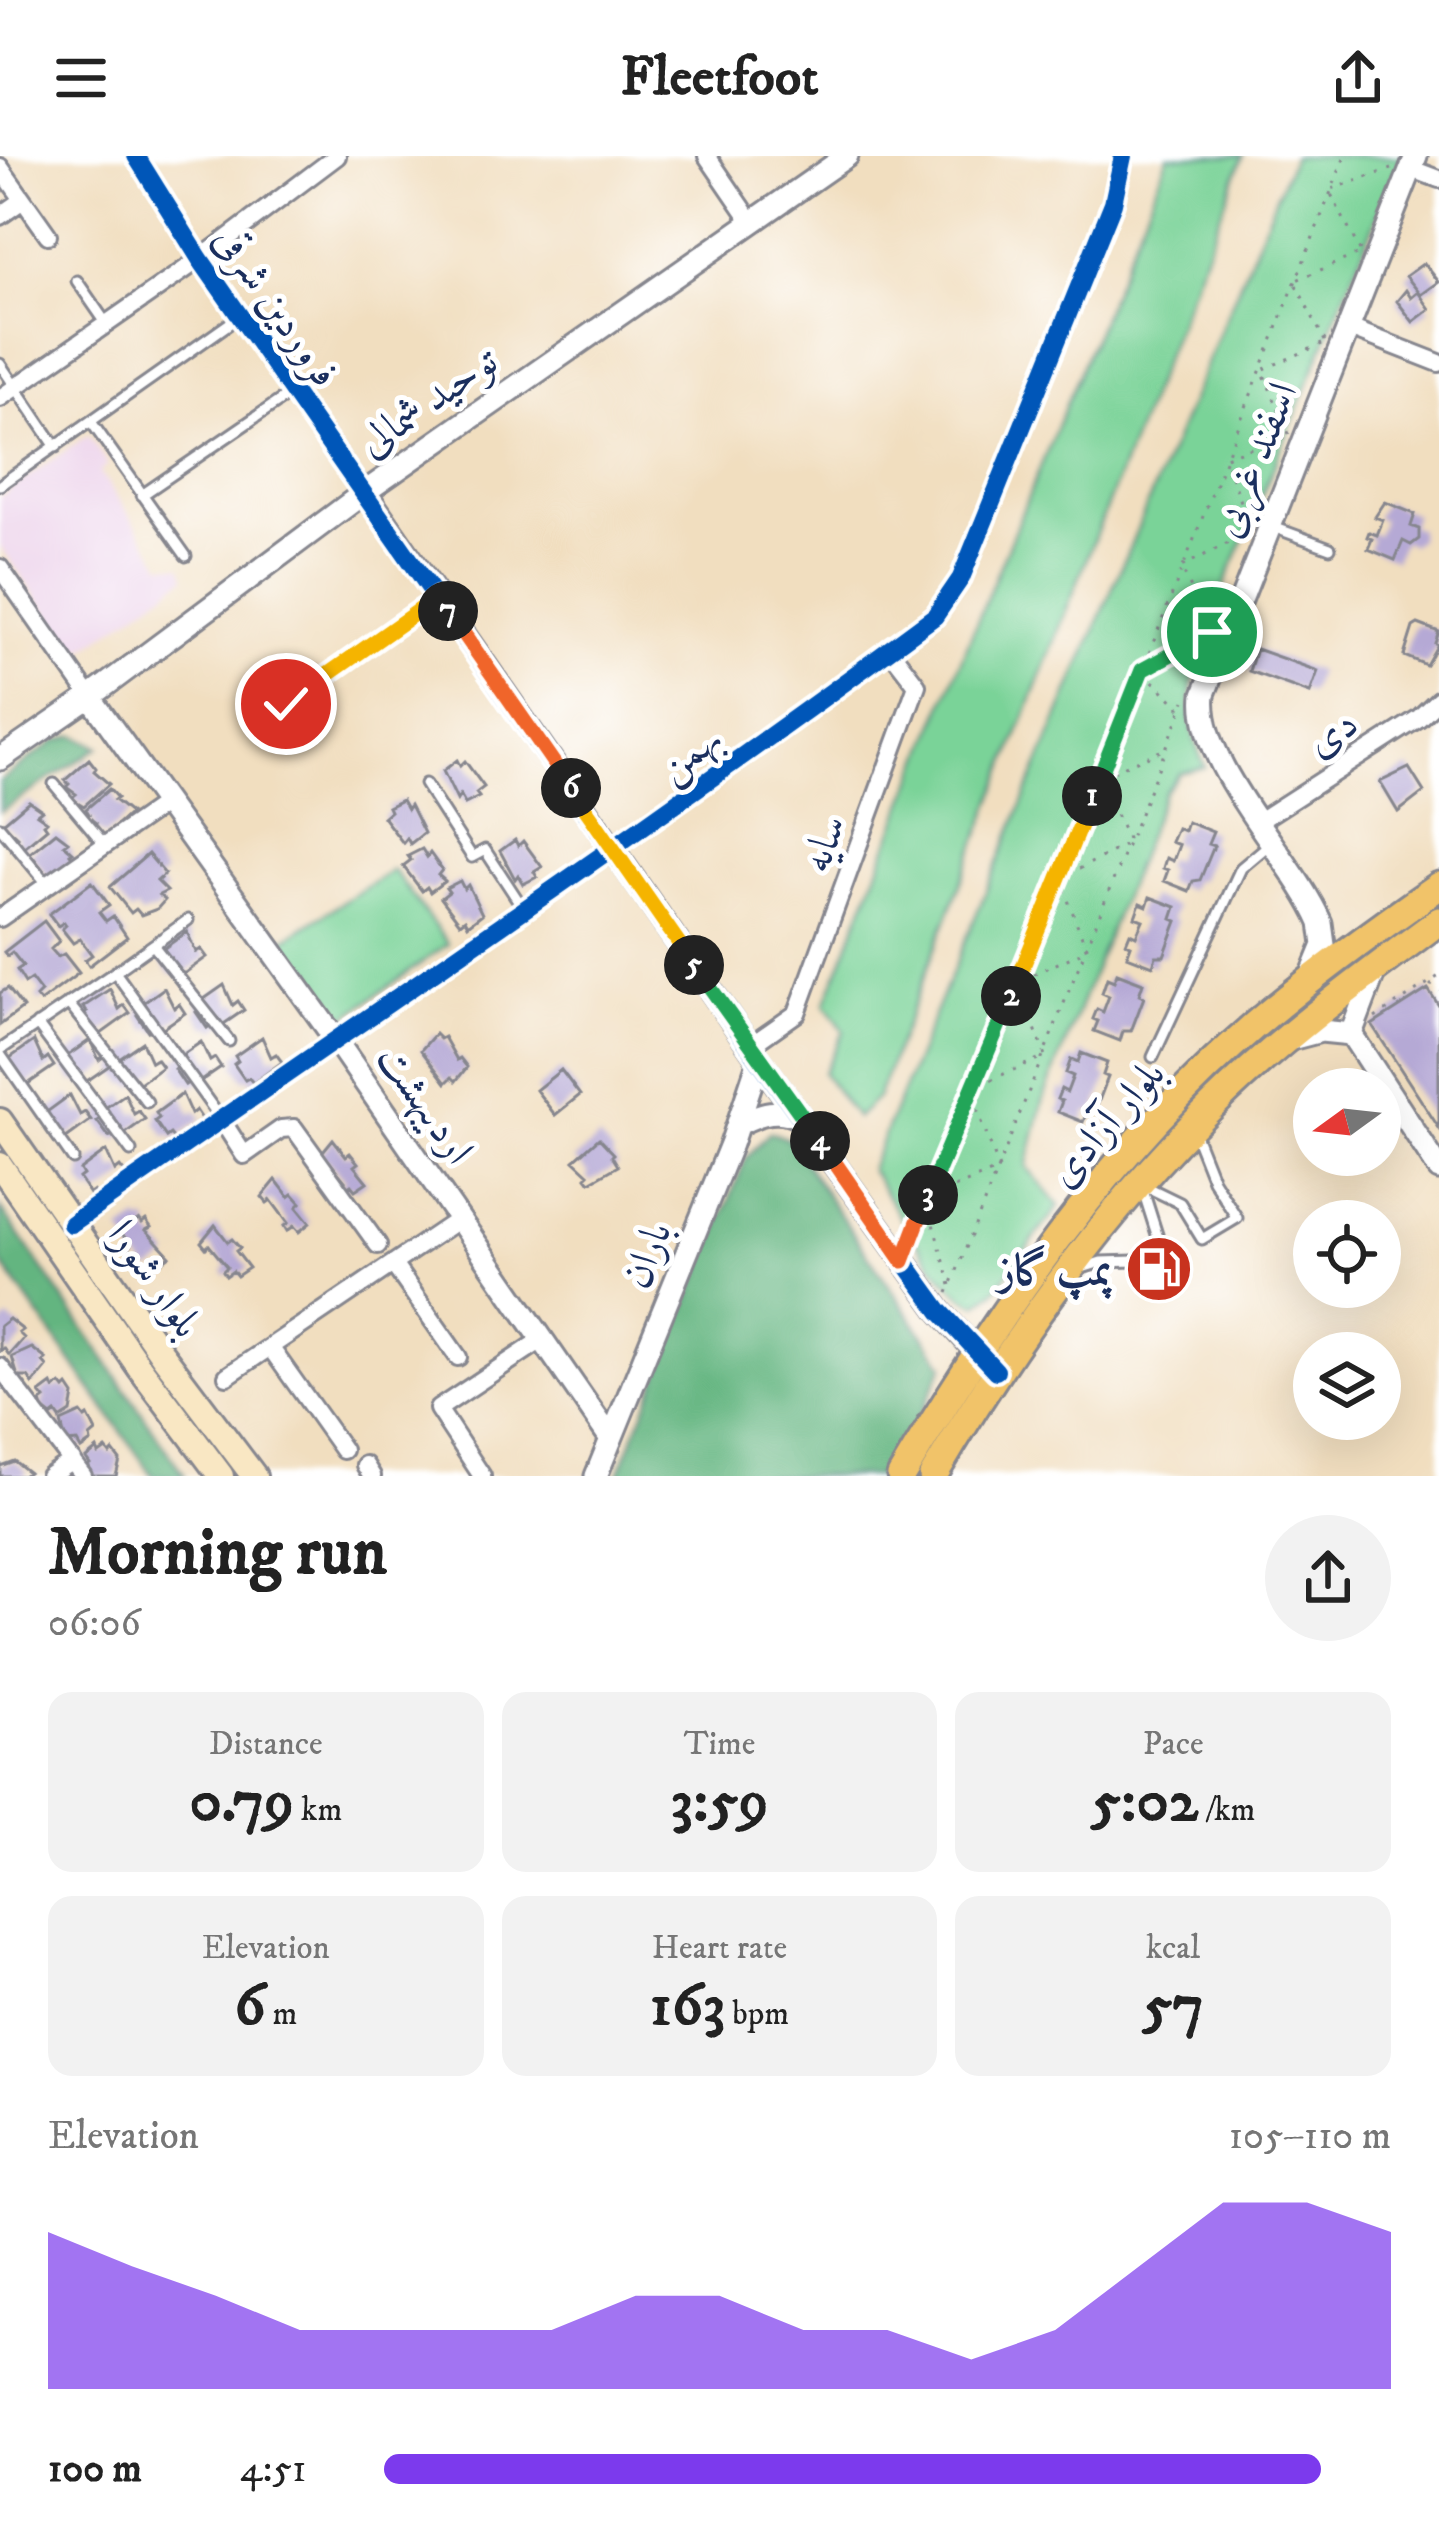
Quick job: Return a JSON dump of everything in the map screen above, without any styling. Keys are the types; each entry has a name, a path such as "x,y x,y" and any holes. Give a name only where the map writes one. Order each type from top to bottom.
{"main road":[{"name":"بلوار آزادی","path":"933,1476 987,1361 997,1319 1144,1134 1256,1024 1439,886"},
{"name":"بلوار آزادی","path":"901,1476 987,1361 1192,1127 1285,1041 1439,921"},
{"name":"بلوار شورا","path":"0,1121 254,1476"},
{"name":"بلوار شورا","path":"0,1165 221,1476"}],"street":[{"name":"فروردین شرقی","path":"136,156 200,259 365,492"},
{"path":"0,398 200,259 337,156"},
{"path":"707,156 752,222"},
{"name":"توحید شمالی","path":"0,759 365,492 847,156"},
{"name":"بهمن","path":"71,1224 613,850 935,616 961,578 1113,203 1123,156"},
{"path":"1406,160 1439,179"},
{"name":"اسفند غربی","path":"1316,912 1219,758 1202,711 1208,677 1347,327 1406,160"},
{"path":"0,167 48,236"},
{"path":"0,216 23,200"},
{"path":"1347,327 1439,363"},
{"path":"365,492 903,1261 940,1312 987,1361"},
{"path":"0,568 90,697"},
{"name":"سایه","path":"755,1053 797,1013 917,686 890,650"},
{"name":"اردیبهشت","path":"90,697 335,1039 611,1439"},
{"name":"دی","path":"1259,820 1419,718 1439,699"},
{"path":"0,918 167,802"},
{"path":"1316,912 1334,929 1353,932 1392,919"},
{"path":"1305,987 1324,945 1316,912"},
{"path":"1376,968 1358,1029 1439,1169"},
{"path":"1285,1041 1321,1031 1358,1029"},
{"name":"باران","path":"596,1476 739,1124 755,1053"},
{"path":"739,1124 754,1116 790,1112 811,1129"},
{"path":"221,1119 244,1155 281,1129 294,1128 378,1246"},
{"path":"227,1376 459,1219"},
{"path":"393,1264 458,1357"},
{"path":"482,1476 438,1409 543,1340"},
{"path":"270,1347 343,1450"},
{"path":"0,1366 83,1476"},
{"path":"49,1476 71,1460"}],"lane":[{"path":"77,281 106,323"},
{"path":"0,485 240,316"},
{"path":"0,364 56,447"},
{"path":"142,495 294,391"},
{"path":"92,423 186,556"},
{"path":"1268,525 1330,548"},
{"path":"286,704 438,597"},
{"path":"54,784 105,845"},
{"path":"424,784 472,857 485,850 523,908"},
{"path":"0,826 48,885"},
{"path":"1153,1057 1240,868 1272,842"},
{"path":"73,1159 0,1052 188,920"},
{"path":"153,945 229,1041"},
{"path":"115,972 221,1119"},
{"path":"68,1004 147,1102"},
{"path":"38,1024 131,1151"},
{"path":"1142,1184 1180,1203 1202,1239 1237,1218 1214,1180 1192,1127"},
{"path":"1068,1272 1101,1262 1135,1261 1156,1288 1178,1272 1160,1244 1142,1184"}],"path":[{"path":"903,1261 1060,879 1345,156"},
{"path":"1330,190 1406,160"},
{"path":"1294,281 1361,253 1330,190"},
{"path":"1225,457 1289,436 1262,370 1326,343 1294,281"},
{"path":"1180,567 1252,531 1225,457"},
{"path":"1142,670 1212,632 1180,567"},
{"path":"940,1312 1182,709 1142,670"},
{"path":"1099,777 1167,748"},
{"path":"1099,777 1129,843"},
{"path":"1060,879 1129,843"},
{"path":"1060,879 1087,950"},
{"path":"1018,981 1087,950"},
{"path":"1358,1029 1439,976"},
{"path":"1018,981 1045,1057"},
{"path":"1429,983 1439,992"},
{"path":"970,1089 1045,1057"},
{"path":"970,1089 999,1169"},
{"path":"926,1200 999,1169"},
{"path":"926,1200 952,1285"}],"shaded area":[{"path":"88,435 108,465 100,472 162,564 182,566 186,577 83,650 74,649 0,546 0,497"}],"green space":[{"path":"1168,156 1243,156 877,1098 856,1118 823,1073 844,1031 825,1004"},
{"path":"1293,156 1402,156 1207,628 1191,698 1192,730 1205,767 1180,773 1164,792 1044,1098 1027,1167 1059,1206 994,1292 977,1304 933,1265 870,1169"},
{"path":"75,735 99,747 0,812 0,781 55,741"},
{"path":"393,870 448,944 340,1021 282,941"},
{"path":"770,1132 788,1139 944,1365 891,1476 618,1476 746,1158"},
{"path":"0,1207 185,1476 153,1476 0,1261"}],"building":[{"path":"1424,263 1439,282 1421,295 1406,276"},
{"path":"1406,290 1411,298 1418,292 1430,309 1413,322 1397,301"},
{"path":"1385,502 1415,514 1411,526 1419,529 1419,539 1411,545 1403,541 1395,560 1368,549 1372,539 1367,537 1369,532 1377,535 1383,520 1375,517"},
{"path":"1418,624 1439,632 1426,665 1404,656"},
{"path":"1256,649 1318,671 1310,693 1249,671"},
{"path":"89,759 109,784 84,806 71,798 76,794 65,780"},
{"path":"457,760 460,766 465,761 484,787 476,793 479,797 465,804 460,795 457,800 443,771"},
{"path":"1409,768 1424,792 1398,812 1380,782"},
{"path":"109,789 130,813 105,836 92,827 96,823 86,816 86,809"},
{"path":"402,800 407,809 410,805 424,833 410,844 407,838 403,843 383,817 388,807"},
{"path":"29,801 42,810 37,814 47,821 47,828 23,848 3,823"},
{"path":"1187,822 1213,832 1208,844 1214,846 1200,880 1193,881 1189,891 1164,881 1168,870 1163,868 1166,858 1173,861 1179,845 1171,842 1177,828 1184,831"},
{"path":"56,832 68,841 64,844 74,859 50,879 30,853"},
{"path":"515,840 518,846 523,841 542,867 534,872 537,877 523,884 518,875 515,879 500,851"},
{"path":"422,849 427,857 430,853 445,881 430,892 427,887 422,891 403,866 411,860 408,856"},
{"path":"148,854 165,874 157,881 167,891 159,895 165,900 157,909 131,913 110,887"},
{"path":"460,881 464,889 468,885 482,914 468,925 465,919 460,923 441,898 449,892 446,888"},
{"path":"92,882 109,905 99,912 106,921 113,916 127,937 89,966 85,960 92,955 80,939 73,943 62,929 64,922 58,926 49,914"},
{"path":"1150,897 1176,907 1172,919 1177,921 1164,956 1156,956 1153,966 1127,956 1131,945 1126,943 1130,933 1136,936 1143,920 1135,917 1140,903 1147,906"},
{"path":"44,921 59,941 51,949 58,957 64,954 79,973 40,1002 36,997 41,992 31,979 25,983 17,970 23,966 12,952 7,956 4,952"},
{"path":"187,932 196,952 201,949 207,957 178,978 159,959 160,951"},
{"path":"1117,973 1143,983 1139,995 1144,997 1131,1031 1123,1031 1120,1041 1094,1031 1098,1021 1093,1019 1097,1009 1103,1012 1109,996 1102,993 1107,978 1114,981"},
{"path":"224,985 233,1005 238,1001 244,1010 215,1030 211,1025 207,1028 196,1012 197,1004"},
{"path":"8,988 23,1008 0,1025 0,993"},
{"path":"164,988 174,1008 179,1004 185,1013 156,1033 152,1028 148,1031 137,1015 138,1007"},
{"path":"110,989 119,1009 124,1005 130,1013 101,1034 82,1015 87,1012 83,1007"},
{"path":"1428,989 1439,1006 1439,1128 1401,1068 1372,1025"},
{"path":"435,1034 444,1037 457,1060 467,1067 456,1081 452,1077 446,1083 421,1050"},
{"path":"262,1037 271,1057 276,1054 282,1062 253,1083 234,1064 235,1056"},
{"path":"90,1040 99,1060 104,1056 110,1065 81,1085 62,1067 67,1064 63,1059"},
{"path":"34,1041 43,1061 48,1057 54,1066 25,1086 7,1060"},
{"path":"142,1042 151,1062 156,1059 162,1067 133,1088 114,1069 115,1061"},
{"path":"201,1042 210,1061 215,1058 221,1067 192,1087 174,1069 175,1060"},
{"path":"1081,1053 1107,1063 1103,1075 1108,1077 1095,1111 1087,1112 1083,1122 1058,1112 1062,1101 1057,1099 1061,1089 1067,1092 1073,1076 1066,1073 1071,1059 1078,1062"},
{"path":"561,1070 580,1095 555,1115 536,1090"},
{"path":"125,1094 134,1114 139,1111 145,1119 116,1140 97,1121 102,1118 98,1113"},
{"path":"182,1094 191,1114 196,1110 202,1119 174,1139 170,1134 166,1137 155,1121 156,1113"},
{"path":"70,1095 80,1115 85,1112 91,1120 62,1141 44,1114"},
{"path":"599,1138 618,1166 590,1182 589,1174 574,1160"},
{"path":"333,1139 358,1163 354,1166 367,1182 355,1190 351,1185 344,1190 340,1185 345,1181 319,1156"},
{"path":"106,1151 115,1171 120,1167 127,1176 98,1196 94,1191 90,1194 79,1178 80,1170"},
{"path":"276,1180 289,1197 293,1194 301,1203 297,1207 310,1223 299,1232 294,1226 287,1231 288,1223 271,1200 267,1203 262,1197"},
{"path":"139,1219 146,1220 151,1227 146,1230 170,1256 150,1271 121,1232"},
{"path":"215,1225 228,1242 232,1239 240,1248 236,1251 249,1268 237,1276 233,1271 226,1276 227,1267 201,1242"},
{"path":"9,1319 23,1330 19,1333 24,1338 9,1355 4,1348 0,1351 0,1326"},
{"path":"32,1348 46,1359 47,1367 33,1384 28,1377 18,1377 12,1357"},
{"path":"52,1384 54,1389 68,1386 74,1395 71,1412 60,1419 43,1409 41,1402 45,1399 40,1393"},
{"path":"81,1413 88,1416 96,1432 81,1449 77,1442 66,1443 61,1422"},
{"path":"97,1449 99,1454 113,1451 120,1460 116,1476 89,1476 86,1458"},
{"path":"14,1461 28,1472 0,1476 0,1466"}],"cycle path":[{"path":"136,156 200,259 759,1060 940,1311 996,1371"},
{"path":"71,1224 613,847 935,616 961,578 1113,203 1123,156"}],"place":[{"name":"پمپ گاز","path":"1159,1269"}],"route":[{"path":"286,704 438,597 903,1261 1142,670 1212,632"}]}
